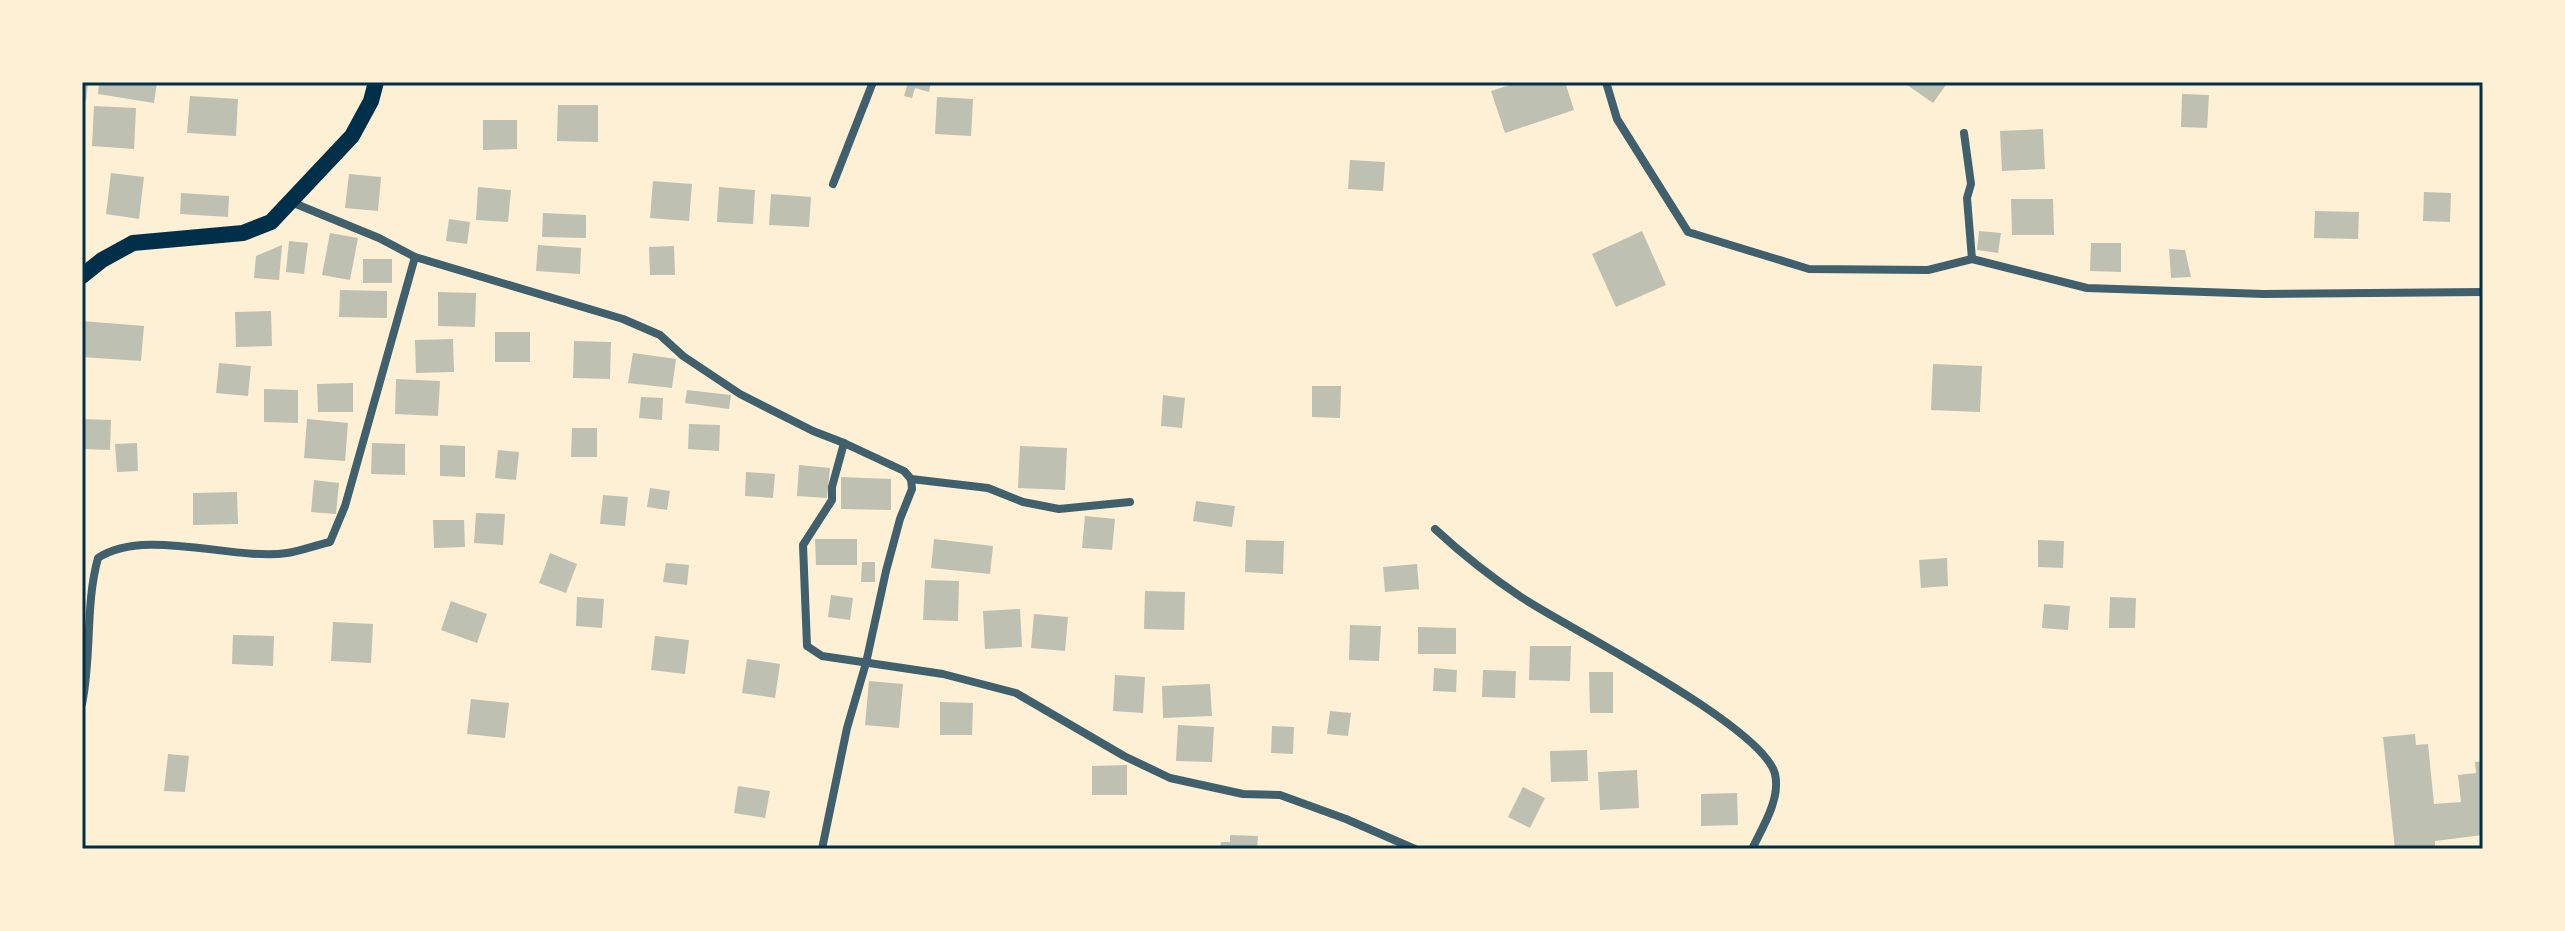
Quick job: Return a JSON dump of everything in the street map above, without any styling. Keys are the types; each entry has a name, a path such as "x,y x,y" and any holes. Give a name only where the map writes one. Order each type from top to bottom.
{"main road":[{"path":"82,276 102,260 133,243 243,233 271,222 352,136 371,101 376,82"}],"street":[{"path":"833,184 873,82"},
{"path":"1606,82 1617,119 1688,232 1809,269 1928,270 1972,259 2087,288 2264,294 2483,292"},
{"path":"1964,133 1971,184 1967,198 1972,259"},
{"path":"291,202 379,238 415,257 623,319 660,335 683,356 740,394 813,431 885,460 911,479 912,489 889,558 866,663 847,728 822,849"},
{"path":"82,704 90,633 91,581 98,558 110,550 153,546 286,553 330,542 345,506 415,257"},
{"path":"844,443 832,487 832,500 803,545 807,646 831,658 943,674 1016,693 1124,756 1170,778 1243,794 1280,795 1415,849"},
{"path":"911,479 988,488 1023,502 1059,509 1130,502"},
{"path":"1435,529 1457,550 1522,598 1670,684 1754,744 1775,774 1775,790 1770,813 1752,849"}],"building":[{"path":"82,82 88,82 86,101 82,100"},
{"path":"99,82 157,82 154,103 98,94"},
{"path":"908,82 931,82 929,92 915,88 912,98 904,96"},
{"path":"1519,82 1565,82 1574,110 1505,133 1491,91"},
{"path":"1903,82 1948,82 1933,103"},
{"path":"2182,94 2209,95 2207,128 2181,127"},
{"path":"190,96 238,99 236,136 187,133"},
{"path":"937,97 973,99 971,136 935,134"},
{"path":"558,105 598,105 598,142 557,141"},
{"path":"94,106 136,108 134,149 92,146"},
{"path":"483,120 517,120 517,149 483,150"},
{"path":"2043,129 2045,169 2002,171 2000,131"},
{"path":"1350,160 1385,162 1383,191 1348,189"},
{"path":"111,173 144,177 139,219 106,214"},
{"path":"349,174 381,177 378,211 345,208"},
{"path":"653,181 692,184 689,221 650,218"},
{"path":"478,187 511,190 508,222 476,220"},
{"path":"719,187 755,190 753,224 717,222"},
{"path":"2424,192 2451,193 2450,222 2423,221"},
{"path":"181,193 229,196 228,217 180,214"},
{"path":"771,194 811,197 809,227 769,225"},
{"path":"2011,199 2053,199 2054,235 2012,235"},
{"path":"2315,211 2359,212 2358,239 2314,238"},
{"path":"543,213 586,215 586,238 542,237"},
{"path":"449,219 470,222 467,244 446,241"},
{"path":"1642,231 1666,285 1616,307 1592,254"},
{"path":"1979,231 2001,233 1998,253 1977,250"},
{"path":"330,233 358,238 350,280 322,275"},
{"path":"289,241 308,243 304,274 286,272"},
{"path":"2091,243 2121,243 2121,272 2090,271"},
{"path":"282,245 279,280 254,278 256,256"},
{"path":"538,245 581,248 580,274 536,271"},
{"path":"674,246 675,275 650,275 649,247"},
{"path":"2169,249 2185,250 2191,277 2171,278"},
{"path":"363,259 392,259 392,283 363,283"},
{"path":"340,290 387,291 387,318 339,317"},
{"path":"438,292 476,293 475,327 438,326"},
{"path":"271,311 272,346 236,347 235,312"},
{"path":"82,321 144,326 141,361 82,357"},
{"path":"495,332 530,332 530,362 495,362"},
{"path":"453,339 454,372 416,373 415,340"},
{"path":"574,341 611,342 610,379 573,378"},
{"path":"633,353 676,359 672,388 628,383"},
{"path":"219,363 251,366 248,396 216,393"},
{"path":"1933,364 1982,366 1980,412 1931,410"},
{"path":"396,379 440,381 438,416 395,414"},
{"path":"353,383 353,412 318,412 317,384"},
{"path":"1312,386 1341,386 1340,418 1312,417"},
{"path":"264,389 298,390 298,423 264,422"},
{"path":"687,390 731,395 729,409 685,403"},
{"path":"1163,395 1185,398 1182,428 1161,426"},
{"path":"641,397 663,398 662,420 639,418"},
{"path":"82,419 111,420 110,450 82,449"},
{"path":"307,419 348,423 345,461 304,458"},
{"path":"689,424 720,425 719,451 688,449"},
{"path":"572,428 597,428 597,457 571,457"},
{"path":"137,443 138,471 117,472 115,444"},
{"path":"372,443 405,444 405,475 371,474"},
{"path":"440,445 465,446 465,477 440,476"},
{"path":"1020,446 1067,448 1065,490 1018,488"},
{"path":"498,450 519,452 516,480 495,478"},
{"path":"799,465 830,468 827,498 797,496"},
{"path":"746,472 775,474 773,498 745,496"},
{"path":"841,477 891,479 891,510 841,509"},
{"path":"314,480 339,483 336,514 311,512"},
{"path":"650,488 670,491 667,510 647,507"},
{"path":"237,492 238,524 193,525 193,493"},
{"path":"603,495 628,497 625,526 600,524"},
{"path":"1196,501 1235,506 1232,527 1193,521"},
{"path":"476,513 505,514 503,545 474,543"},
{"path":"1085,516 1115,519 1112,550 1082,548"},
{"path":"433,520 464,520 465,547 434,548"},
{"path":"815,539 857,539 857,565 816,565"},
{"path":"934,539 993,546 990,574 931,568"},
{"path":"1246,540 1284,541 1283,574 1245,572"},
{"path":"2038,540 2064,541 2063,568 2038,567"},
{"path":"550,553 577,564 566,593 539,583"},
{"path":"1947,558 1948,586 1921,588 1919,560"},
{"path":"862,562 875,562 875,582 861,582"},
{"path":"666,563 689,565 687,585 663,582"},
{"path":"1417,564 1419,589 1385,592 1383,567"},
{"path":"925,580 959,581 958,621 923,620"},
{"path":"1145,591 1185,592 1184,630 1144,629"},
{"path":"831,595 853,598 850,620 828,617"},
{"path":"577,597 604,599 602,628 576,626"},
{"path":"2110,597 2136,598 2135,628 2109,628"},
{"path":"451,601 487,614 477,643 441,630"},
{"path":"2044,604 2070,606 2068,630 2042,628"},
{"path":"1020,609 1022,647 985,649 983,611"},
{"path":"1034,614 1068,617 1065,651 1031,648"},
{"path":"333,622 373,624 371,663 331,661"},
{"path":"1350,625 1381,626 1379,661 1349,660"},
{"path":"1418,627 1456,628 1456,654 1418,654"},
{"path":"233,635 274,636 273,666 232,664"},
{"path":"655,636 689,640 685,674 651,670"},
{"path":"1530,646 1571,646 1570,681 1529,680"},
{"path":"747,659 780,664 775,698 742,693"},
{"path":"1434,668 1457,670 1456,692 1433,691"},
{"path":"1483,670 1516,671 1515,698 1482,697"},
{"path":"1589,672 1613,672 1613,713 1590,713"},
{"path":"1115,675 1145,677 1143,713 1113,711"},
{"path":"869,681 903,684 899,728 865,725"},
{"path":"1210,684 1212,716 1163,718 1162,686"},
{"path":"471,699 509,703 505,738 467,734"},
{"path":"940,702 973,703 972,735 940,735"},
{"path":"1330,711 1351,713 1348,736 1327,734"},
{"path":"1178,725 1214,727 1212,762 1176,761"},
{"path":"1272,726 1294,727 1293,754 1271,753"},
{"path":"2415,734 2416,745 2428,744 2434,804 2461,802 2458,775 2476,773 2475,762 2483,761 2483,835 2435,841 2435,849 2395,849 2383,737"},
{"path":"1587,750 1588,781 1551,782 1550,751"},
{"path":"168,754 189,756 185,792 164,791"},
{"path":"1127,765 1127,795 1092,795 1092,766"},
{"path":"1637,770 1639,808 1600,810 1598,772"},
{"path":"738,786 770,791 765,818 734,813"},
{"path":"1523,787 1545,798 1530,828 1508,817"},
{"path":"1737,793 1738,825 1701,826 1701,794"},
{"path":"1230,835 1258,836 1257,849 1220,849 1221,842 1230,842"}]}
